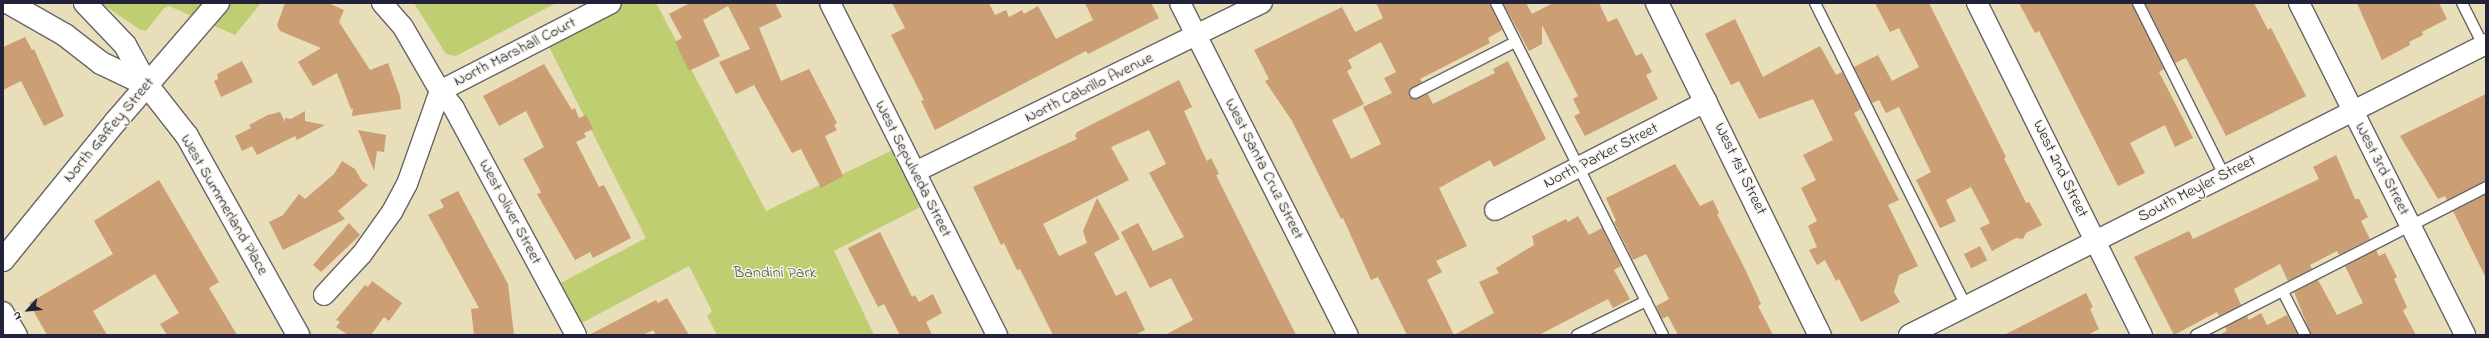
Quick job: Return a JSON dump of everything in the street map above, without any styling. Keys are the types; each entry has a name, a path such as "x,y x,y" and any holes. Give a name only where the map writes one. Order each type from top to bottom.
{"main road":[{"name":"West Summerland Place","path":"85,3 126,45 147,86 187,136 296,332"},
{"name":"North Gaffey Street","path":"3,260 218,3"},
{"name":"West 1st Street","path":"1658,3 1820,335"},
{"name":"West Summerland Place","path":"10,6 65,35 101,63 147,86"}],"street":[{"name":"West Oliver Street","path":"382,3 403,27 440,91 454,108 576,335"},
{"name":"North Marshall Court","path":"440,91 611,3"},
{"name":"West Sepulveda Street","path":"830,3 914,172 998,335"},
{"name":"West Santa Cruz Street","path":"1180,3 1348,335"},
{"name":"North Cabrillo Avenue","path":"914,172 1197,36 1262,3"},
{"name":"West 2nd Street","path":"1978,3 2142,335"},
{"name":"West 3rd Street","path":"2299,3 2465,335"},
{"name":"South Meyler Street","path":"1910,335 2224,175 2485,45"},
{"path":"324,296 362,254 392,212 408,184 440,91"},
{"name":"North Parker Street","path":"1495,210 1707,101"},
{"path":"3,312 17,335"}],"lane":[{"path":"1496,3 1663,335"},
{"path":"1815,3 1966,306"},
{"path":"2138,3 2224,175"},
{"path":"2462,3 2485,45"},
{"path":"1415,93 1516,42"},
{"path":"2196,335 2283,292 2486,187"},
{"path":"2283,292 2305,335"},
{"path":"1577,335 1646,301"}],"green space":[{"path":"101,3 261,3 235,35 169,6 164,8 146,31 139,29"},
{"path":"414,3 556,3 456,56 446,54"},
{"name":"Bandini Park","path":"624,3 656,3 766,211 899,147 928,203 834,251 874,335 717,335 707,316 712,311 689,266 576,326 555,286 646,238 547,43"}],"building":[{"path":"285,3 328,3 344,10 339,22 370,70 388,63 400,96 401,109 352,116 353,108 351,109 337,73 313,86 298,62 321,48 280,31 277,25"},
{"path":"690,3 775,3 782,17 759,28 781,81 809,69 837,123 834,125 837,130 825,136 843,176 821,188 801,149 792,153 754,85 736,94 719,62 750,49 728,6 703,20 720,56 689,71 675,42 682,38 669,14"},
{"path":"892,3 989,3 995,15 1006,10 1009,17 1022,10 1024,14 1038,6 1056,39 1093,20 1085,3 1151,3 1159,18 1088,54 1086,51 935,130 921,101 924,100 891,35 905,28"},
{"path":"1376,3 1490,3 1502,30 1488,38 1490,43 1420,79 1422,82 1410,89 1409,96 1415,99 1428,94 1433,104 1495,73 1493,69 1508,61 1546,139 1494,167 1490,160 1439,188 1467,246 1436,261 1442,272 1427,280 1454,335 1407,335 1378,277 1371,280 1343,218 1341,219 1292,121 1265,81 1269,79 1254,50 1342,7 1355,32 1383,18","holes":["1381,42 1396,72 1384,78 1392,93 1363,107 1381,144 1351,159 1332,120 1364,104 1347,71 1352,68 1348,60"]},
{"path":"1503,3 1526,3 1532,14 1553,3 1599,3 1608,22 1617,18 1636,56 1642,53 1652,72 1646,75 1658,99 1585,136 1574,116 1580,113 1573,99 1578,96 1542,25 1542,44 1529,51"},
{"path":"1875,3 1929,3 2006,157 2004,158 2026,203 2029,202 2042,225 2026,233 2023,239 2016,238 1992,251 1980,228 1990,223 1971,187 1946,200 1956,221 1940,228 1916,180 1931,172 1899,107 1886,113 1879,100 1872,103 1854,67 1878,55 1892,81 1919,67 1899,28 1890,32"},
{"path":"2019,3 2132,3 2164,69 2159,72 2193,138 2175,147 2165,125 2130,143 2145,173 2118,186 2039,31 2035,33"},
{"path":"2145,3 2254,3 2268,30 2271,28 2306,96 2226,136 2186,58 2175,63"},
{"path":"2357,3 2439,3 2447,19 2422,32 2423,35 2409,42 2410,45 2382,60"},
{"path":"1735,19 1763,77 1820,46 1836,75 1842,72 1861,109 1854,113 1899,200 1888,205 1918,266 1899,275 1894,292 1900,302 1861,322 1839,279 1836,281 1825,260 1817,265 1809,250 1817,247 1808,226 1817,221 1801,188 1816,180 1803,155 1833,140 1813,99 1759,119 1739,81 1731,85 1705,34"},
{"path":"25,37 32,50 34,49 64,116 44,126 21,81 3,90 3,47"},
{"path":"242,61 253,82 221,97 214,81 218,79 217,74"},
{"path":"544,64 572,110 575,108 579,118 586,115 593,129 584,133 586,137 576,142 599,187 604,185 631,238 593,258 590,252 575,260 537,194 541,193 523,159 544,147 526,111 499,126 483,96"},
{"path":"1179,80 1192,107 1184,111 1203,153 1207,161 1211,158 1219,174 1216,175 1296,335 1165,335 1193,320 1171,278 1150,288 1121,232 1138,223 1153,251 1184,237 1149,173 1166,164 1149,130 1111,147 1129,180 1043,224 1059,256 1087,243 1083,231 1097,198 1120,239 1094,253 1116,296 1126,291 1145,330 1135,335 1053,335 1020,269 1017,270 1004,243 1001,245 973,187 1077,139 1075,136 1077,132"},
{"path":"2486,94 2486,181 2447,200 2445,196 2438,199 2400,136"},
{"path":"305,111 305,121 325,125 297,140 295,136 257,155 252,146 242,151 235,136 251,128 249,125 268,115 280,112 285,122 285,118 291,119"},
{"path":"358,130 386,135 384,152 377,151 374,171"},
{"path":"2336,155 2355,199 2359,199 2368,217 2361,221 2370,239 2339,255 2337,251 2310,265 2312,269 2288,281 2280,264 2234,289 2241,305 2219,316 2217,312 2174,335 2134,257 2189,231 2193,239 2319,179 2313,167"},
{"path":"342,161 355,169 362,181 368,185 338,211 345,219 283,250 269,222 283,215 299,194 305,199 334,174"},
{"path":"1675,164 1700,206 1713,200 1719,213 1717,214 1745,269 1761,304 1758,306 1773,335 1678,335 1668,316 1662,319 1656,306 1669,299 1646,254 1633,260 1614,222 1616,221 1606,198"},
{"path":"159,180 219,282 209,288 237,335 167,335 160,324 179,313 155,274 93,311 107,335 47,335 29,303 113,254 94,221"},
{"path":"458,191 508,284 514,335 474,335 471,309 479,308 428,215 444,207 440,200"},
{"path":"2486,194 2486,278 2453,211"},
{"path":"1578,216 1589,235 1602,228 1621,266 1614,270 1630,299 1613,308 1608,299 1539,335 1454,335 1494,313 1479,282 1499,273 1496,268 1534,245 1532,236 1566,219 1568,222"},
{"path":"349,223 360,235 321,272 313,265"},
{"path":"880,232 912,297 915,295 919,302 933,294 942,313 926,322 932,335 900,335 884,304 878,307 848,248"},
{"path":"1980,246 1987,260 1971,268 1964,254"},
{"path":"2376,250 2379,256 2385,253 2397,277 2394,279 2407,307 2403,311 2416,335 2311,335 2294,292 2318,280 2337,315 2363,303 2345,266"},
{"path":"372,281 402,303 389,321 384,317 371,335 348,335 336,327 340,322 336,320 365,285 368,287"},
{"path":"2086,293 2093,307 2090,309 2099,329 2088,335 2004,335"},
{"path":"667,298 689,335 656,335 653,330 643,335 589,335 656,300 658,303"},
{"path":"2261,313 2267,325 2287,315 2298,335 2219,335 2227,331 2225,327 2247,316 2249,320"}]}
